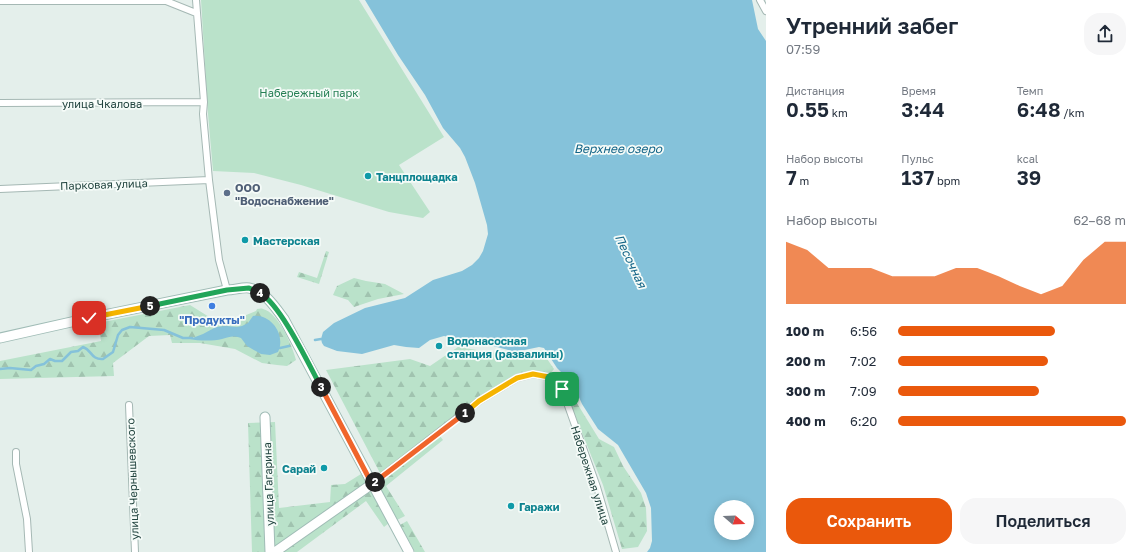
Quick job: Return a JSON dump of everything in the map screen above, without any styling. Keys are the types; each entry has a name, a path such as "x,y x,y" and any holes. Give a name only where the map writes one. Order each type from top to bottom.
{"main road":[{"path":"0,338 227,290 249,288 262,294 271,302 284,319 409,552"},
{"name":"улица Гагарина","path":"265,417 270,552"},
{"path":"275,552 372,484"}],"street":[{"path":"196,0 204,102 203,114 209,180 219,260 227,290"},
{"path":"760,0 766,11"},
{"path":"0,1 166,1 196,13"},
{"name":"улица Чкалова","path":"0,103 204,102"},
{"name":"Парковая улица","path":"0,189 209,180"},
{"name":"Набережная улица","path":"372,484 479,401 517,378 533,374 549,377 562,389 597,487 616,552"},
{"name":"улица Чернышевского","path":"129,406 135,552"},
{"path":"16,452 16,464 28,519 29,552"}],"green space":[{"name":"Набережный парк","path":"201,0 359,0 444,137 399,165 430,212 423,218 389,212 301,185 254,173 213,171"},
{"path":"326,251 329,252 319,284 297,277 299,272 317,278"},
{"path":"354,278 385,284 404,294 378,299 354,307 348,300 333,295 337,286"},
{"path":"190,305 214,320 239,318 256,311 257,309 262,309 269,312 274,316 284,331 292,347 296,360 287,366 262,363 235,349 200,343 172,343 170,335 149,336 113,363 114,376 0,379 0,361 101,341 98,323"},
{"path":"458,347 515,356 541,350 554,369 550,374 532,371 516,374 480,397 380,473 326,370 410,359 430,366"},
{"path":"572,400 575,400 599,439 614,447 623,466 641,493 646,508 647,531 638,547 622,549 603,485 570,403"},
{"path":"275,422 279,508 330,502 331,485 345,484 361,474 389,523 384,527 366,501 297,552 252,552 248,423"},
{"path":"440,436 443,440 386,486 405,516 397,520 377,485"},
{"path":"407,521 425,552 415,552 400,525"}],"water":[{"name":"Верхнее озеро","path":"365,0 752,0 758,29 766,41 766,552 647,552 652,541 651,508 646,493 618,445 598,429 582,404 573,384 557,368 544,348 539,347 515,352 486,344 444,336 430,340 419,348 394,345 362,354 337,351 324,346 321,339 323,332 334,323 365,308 405,298 433,280 462,271 472,265 483,251 488,234 487,225 475,183 460,148 443,128 425,95 398,55"},
{"path":"253,316 260,316 271,322 276,327 280,339 278,352 270,355 261,354 247,346 241,338 235,337 219,340 190,339 216,327 242,326 248,323"}],"waterway":[{"path":"0,369 10,368 31,370 36,366 44,364 50,359 62,361 71,352 78,351 83,347 96,358 103,359 113,352 118,335 122,330 130,327 164,330 183,338 192,338"},
{"path":"315,340 321,339"},
{"path":"277,347 280,348 289,346"}],"place":[{"name":"Танцплощадка","path":"368,176"},
{"name":"ООО \"Водоснабжение\"","path":"227,193"},
{"name":"Мастерская","path":"245,240"},
{"name":"\"Продукты\"","path":"212,306"},
{"name":"Водонасосная станция (развалины)","path":"439,346"},
{"name":"Сарай","path":"324,468"},
{"name":"Гаражи","path":"511,506"}],"route":[{"path":"89,318 227,290 249,288 262,294 271,302 284,319 372,484 479,401 517,378 533,374 549,377 562,389"}],"water label":[{"name":"Песочная","path":"631,261"}]}
